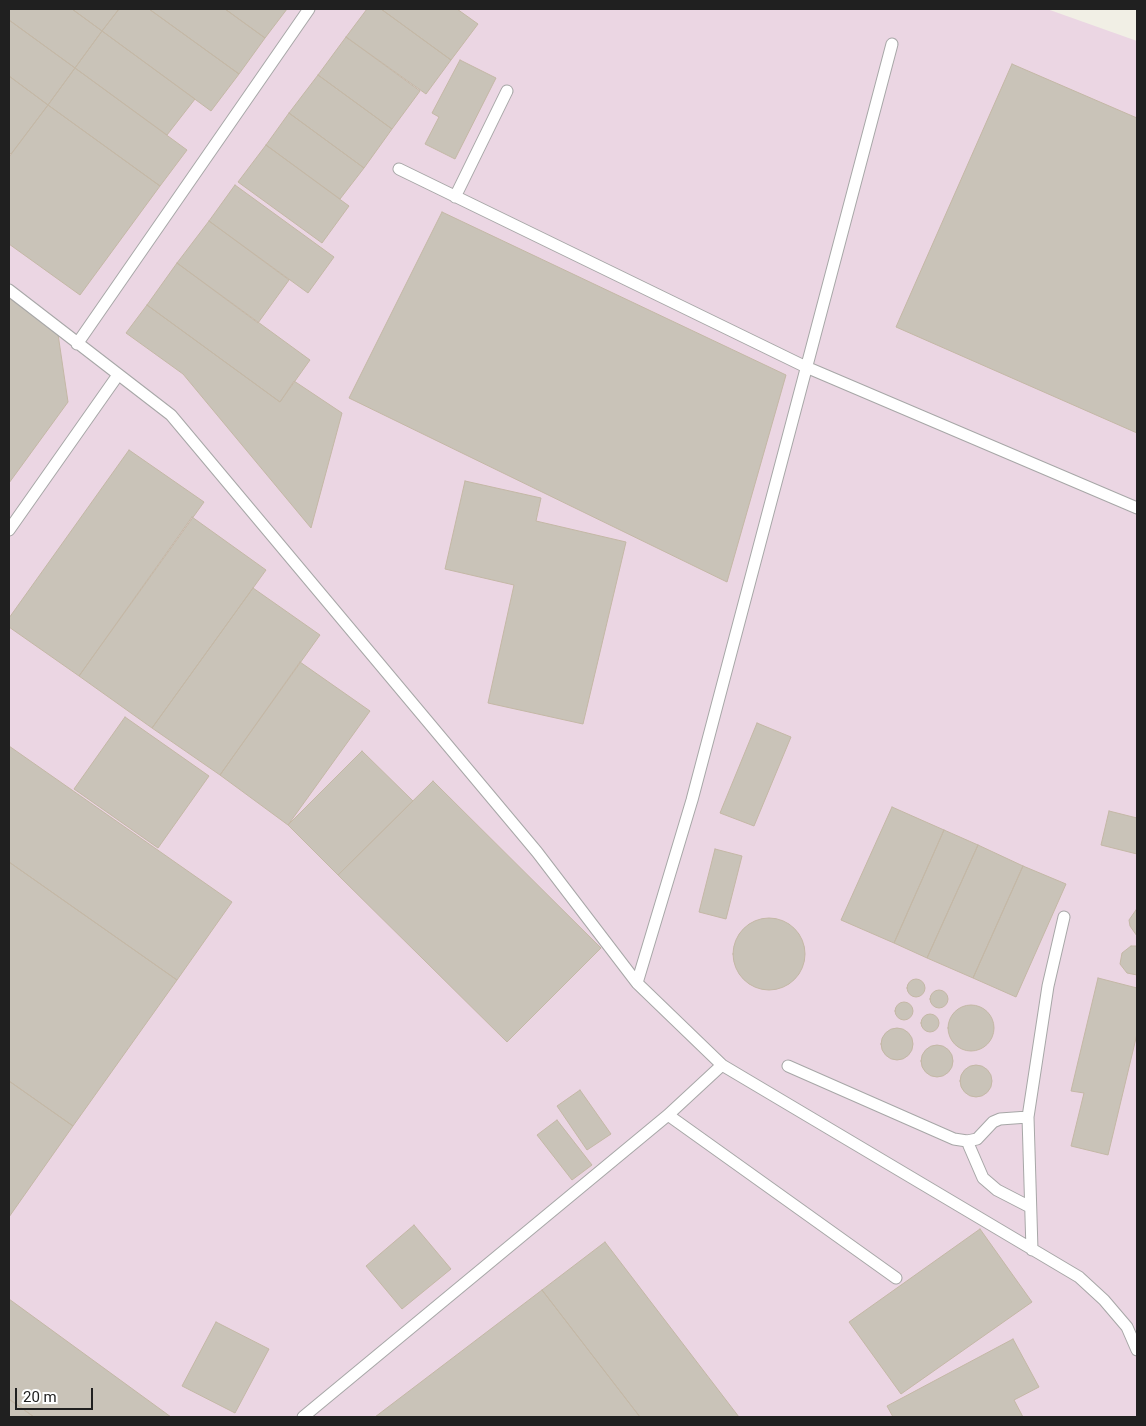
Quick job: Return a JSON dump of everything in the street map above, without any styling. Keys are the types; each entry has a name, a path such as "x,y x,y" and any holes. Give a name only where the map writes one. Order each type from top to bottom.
{"lane":[{"path":"77,344 309,9"},
{"path":"637,983 692,800 892,44"},
{"path":"455,197 507,91"},
{"path":"399,169 806,367 1137,508"},
{"path":"9,290 171,415 537,852 637,983 722,1065 1079,1277 1104,1300 1127,1327 1137,1350"},
{"path":"9,530 118,375"},
{"path":"1032,1250 1028,1117 1048,986 1064,917"},
{"path":"303,1417 668,1115 722,1065"},
{"path":"788,1066 954,1140 967,1141 977,1139 993,1122 1000,1119 1028,1117"},
{"path":"668,1115 896,1278"},
{"path":"967,1141 983,1178 997,1190 1030,1207"}],"shaded area":[{"path":"9,9 1047,9 1137,41 1137,1417 9,1417"}],"building":[{"path":"9,9 72,9 102,31 75,68 9,20"},
{"path":"72,9 119,9 102,31"},
{"path":"119,9 149,9 239,74 211,111 102,31"},
{"path":"149,9 225,9 265,38 239,74"},
{"path":"225,9 287,9 265,38"},
{"path":"367,9 381,9 451,60 426,94 346,37"},
{"path":"381,9 457,9 478,24 451,60"},
{"path":"9,20 75,68 48,105 9,76"},
{"path":"102,31 195,99 167,135 75,68"},
{"path":"346,37 420,91 392,129 318,75"},
{"path":"460,60 496,78 455,159 425,144 439,117 432,113"},
{"path":"1012,64 1137,118 1137,433 896,327"},
{"path":"75,68 187,150 160,186 48,105"},
{"path":"318,75 392,129 364,168 289,113"},
{"path":"9,76 48,105 11,154 9,152"},
{"path":"48,105 160,186 80,295 9,244 9,157"},
{"path":"289,113 364,168 340,199 266,145"},
{"path":"266,145 349,206 322,243 238,182"},
{"path":"235,185 334,257 308,293 209,221"},
{"path":"442,212 786,375 727,582 349,398"},
{"path":"209,221 289,280 258,323 177,263"},
{"path":"177,263 310,360 280,402 147,305"},
{"path":"9,298 58,334 68,402 9,483"},
{"path":"147,305 280,402 294,381 342,413 311,528 183,374 126,333"},
{"path":"129,450 204,502 79,676 9,627 9,618"},
{"path":"465,481 541,498 536,521 626,542 583,724 488,703 514,585 445,569"},
{"path":"192,517 266,570 152,728 79,676"},
{"path":"253,588 320,635 220,775 152,728"},
{"path":"300,662 370,711 288,825 220,775"},
{"path":"125,717 209,776 158,848 74,789"},
{"path":"757,723 791,737 754,826 720,813"},
{"path":"9,746 232,902 177,980 9,862"},
{"path":"362,751 413,801 338,875 288,825"},
{"path":"433,781 601,948 507,1042 338,875"},
{"path":"892,807 944,830 894,943 841,920"},
{"path":"1109,811 1137,818 1137,854 1101,845"},
{"path":"944,830 978,845 927,958 894,943"},
{"path":"978,845 1023,866 973,978 927,958"},
{"path":"715,849 742,856 726,919 699,912"},
{"path":"9,862 177,980 73,1126 9,1081"},
{"path":"1023,866 1066,884 1016,997 973,978"},
{"path":"1136,910 1137,936 1130,926 1129,920"},
{"path":"776,918 795,928 803,940 805,954 803,968 795,980 783,988 762,990 743,980 735,968 733,947 743,928 755,920"},
{"path":"1131,946 1137,946 1137,975 1127,973 1120,964 1122,953"},
{"path":"1098,978 1137,988 1137,1034 1108,1155 1071,1146 1084,1093 1071,1091"},
{"path":"916,979 922,982 925,988 922,994 916,997 910,994 907,988 910,982"},
{"path":"939,990 945,993 948,999 945,1005 939,1008 933,1005 930,999 933,993"},
{"path":"904,1002 910,1005 913,1011 910,1017 904,1020 898,1017 895,1011 898,1005"},
{"path":"966,1005 976,1005 990,1015 994,1028 990,1041 984,1047 976,1051 966,1051 952,1041 948,1033 948,1023 958,1009"},
{"path":"930,1014 936,1017 939,1023 936,1029 930,1032 924,1029 921,1023 924,1017"},
{"path":"897,1028 903,1029 908,1033 912,1038 912,1050 908,1055 903,1059 897,1060 891,1059 886,1055 882,1050 881,1044 882,1038 886,1033 891,1029"},
{"path":"937,1045 943,1046 948,1050 952,1055 952,1067 948,1072 943,1076 937,1077 931,1076 926,1072 922,1067 921,1061 922,1055 926,1050 931,1046"},
{"path":"976,1065 982,1066 987,1070 991,1075 991,1087 987,1092 982,1096 976,1097 970,1096 965,1092 961,1087 960,1081 961,1075 965,1070 970,1066"},
{"path":"9,1081 73,1126 9,1217"},
{"path":"580,1090 611,1134 587,1150 557,1106"},
{"path":"557,1120 592,1165 572,1180 537,1135"},
{"path":"414,1225 451,1269 402,1309 366,1266"},
{"path":"980,1229 1032,1302 901,1394 849,1322"},
{"path":"605,1242 739,1417 640,1417 542,1290"},
{"path":"542,1290 640,1417 375,1417"},
{"path":"9,1299 171,1417 34,1417 9,1399"},
{"path":"216,1322 269,1349 235,1413 182,1386"},
{"path":"1013,1339 1039,1387 1014,1400 1023,1417 893,1417 887,1406"},
{"path":"9,1399 34,1417 9,1417"}]}
